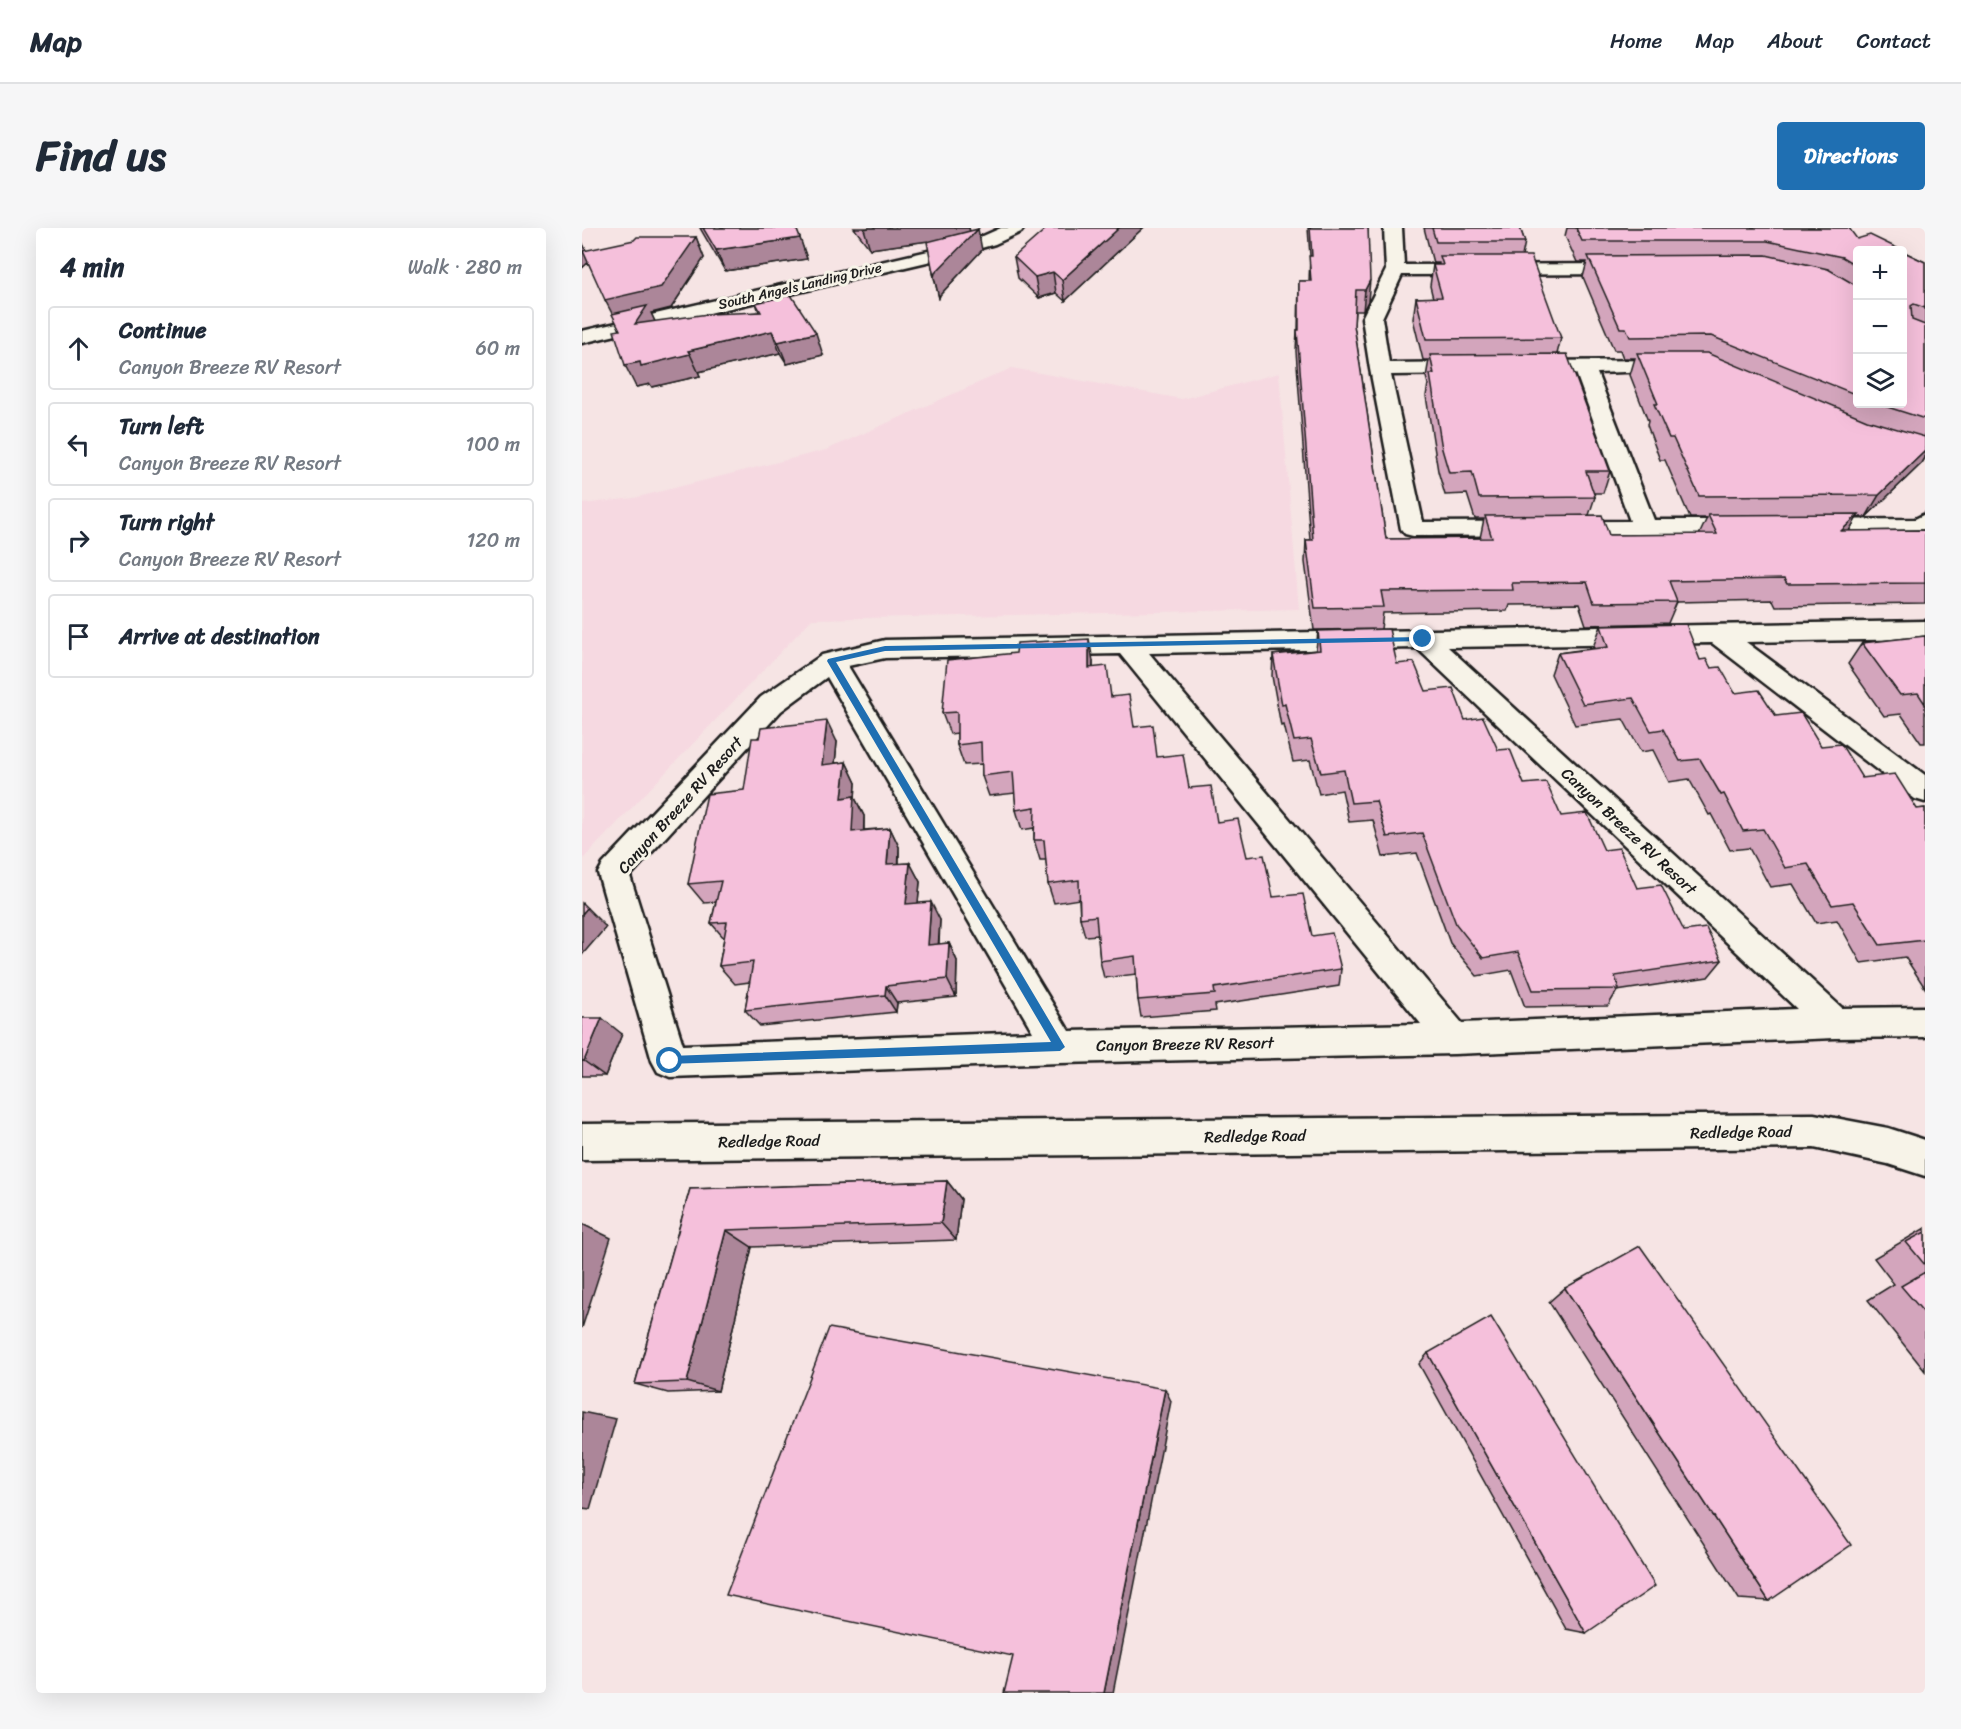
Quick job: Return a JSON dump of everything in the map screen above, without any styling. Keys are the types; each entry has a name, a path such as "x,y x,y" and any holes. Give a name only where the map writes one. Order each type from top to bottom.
{"street":[{"name":"South Angels Landing Drive","path":"582,337 955,250 989,240 1015,228"},
{"path":"1393,228 1395,270 1372,318 1380,369 1413,529 1923,526 1925,521"},
{"path":"1395,270 1652,269"},
{"path":"1584,366 1645,528"},
{"path":"1380,369 1690,366"},
{"name":"Canyon Breeze RV Resort","path":"1925,630 885,649 831,661 771,705 614,873 670,1061 1060,1047 1454,1039 1835,1023 1925,1023"},
{"path":"1717,633 1925,792"},
{"name":"Canyon Breeze RV Resort","path":"1423,639 1835,1023"},
{"path":"1127,644 1454,1039"},
{"path":"831,661 1060,1047"},
{"name":"Redledge Road","path":"582,1142 1814,1131 1888,1146 1925,1158"}],"shaded area":[{"path":"1012,368 1182,399 1279,373 1299,609 812,619 582,860 582,504 634,498 826,450"}],"building":[{"path":"703,228 796,228 800,238 716,250"},
{"path":"1047,228 1119,228 1062,280 1053,272 1035,277 1014,257"},
{"path":"1310,228 1368,228 1370,280 1365,290 1356,290 1354,325 1386,539 1492,538 1485,516 1602,515 1609,535 1717,534 1708,515 1859,514 1841,531 1925,530 1925,583 1787,584 1784,579 1669,581 1677,602 1594,603 1587,582 1512,583 1513,590 1381,591 1384,607 1315,608 1306,540 1313,540 1297,330 1299,330 1299,281 1311,281"},
{"path":"1432,228 1520,228 1525,242 1436,242"},
{"path":"1576,228 1849,228 1857,239 1870,235 1893,246 1853,246 1853,264 1842,257 1767,241 1582,241"},
{"path":"978,229 935,273 934,277 927,242"},
{"path":"637,237 696,237 661,287 605,300 583,251 634,240"},
{"path":"1907,253 1925,262 1925,308 1914,304 1911,306 1912,320 1925,325 1925,419 1891,408 1907,408"},
{"path":"1766,255 1828,269 1853,284 1853,393 1711,336 1630,337 1626,328 1620,328 1588,256"},
{"path":"1440,256 1531,256 1561,338 1426,339 1416,298 1442,297 1433,265 1443,265"},
{"path":"791,295 816,333 778,342 772,331 688,351 690,354 641,366 640,362 625,365 614,331 620,330 612,314 647,306 635,324 708,314 761,312 756,303"},
{"path":"1637,353 1707,353 1867,420 1925,437 1925,451 1879,495 1699,496 1673,438 1669,438 1654,404 1658,404"},
{"path":"1567,354 1610,471 1586,471 1595,497 1479,498 1472,472 1449,473 1442,449 1430,374 1434,374 1430,355"},
{"path":"1686,624 1700,660 1706,659 1711,668 1720,667 1735,693 1759,690 1776,716 1801,713 1821,746 1841,744 1862,778 1895,774 1917,809 1925,808 1925,940 1880,945 1853,902 1832,905 1808,864 1785,868 1763,829 1743,831 1724,794 1721,795 1700,759 1680,761 1663,729 1651,731 1633,698 1583,704 1558,653 1608,647 1601,626"},
{"path":"1389,629 1397,664 1414,662 1426,691 1453,688 1465,720 1483,717 1498,750 1510,749 1524,784 1546,782 1561,816 1587,813 1604,850 1619,848 1637,888 1661,885 1684,931 1706,928 1722,960 1615,976 1619,989 1533,990 1518,952 1483,958 1456,924 1422,833 1387,837 1376,801 1351,803 1344,770 1321,773 1311,739 1294,741 1285,704 1282,705 1273,655 1320,650 1318,631"},
{"path":"1925,636 1925,704 1918,693 1900,695 1862,643"},
{"path":"1089,639 1089,668 1107,666 1111,697 1129,695 1134,727 1153,725 1157,757 1183,754 1189,788 1211,786 1217,822 1238,819 1247,857 1264,855 1273,897 1303,894 1312,936 1332,933 1341,969 1214,988 1215,994 1138,1000 1135,956 1100,961 1096,916 1080,918 1079,880 1048,884 1044,840 1034,840 1035,807 1016,810 1013,772 982,776 981,742 957,745 957,712 942,713 947,660 1016,653 1017,643"},
{"path":"827,721 822,765 846,762 842,798 854,796 852,832 890,828 887,864 910,863 906,904 931,902 928,945 949,943 947,979 886,986 885,995 745,1010 753,962 719,966 727,922 711,923 721,881 688,884 707,794 744,790 752,738 759,738 761,728"},
{"path":"582,903 587,908 582,914"},
{"path":"582,1018 602,1018 584,1061 582,1061"},
{"path":"947,1181 941,1223 726,1230 687,1382 635,1384 690,1189"},
{"path":"1925,1232 1925,1265 1906,1242"},
{"path":"1640,1246 1851,1545 1769,1601 1565,1288"},
{"path":"1925,1272 1925,1314 1901,1286"},
{"path":"1491,1317 1655,1586 1586,1633 1428,1353"},
{"path":"829,1328 1165,1389 1104,1693 1004,1693 1013,1656 726,1595"}],"route":[{"path":"670,1061 1060,1047 831,661 885,649 1423,639"}]}
